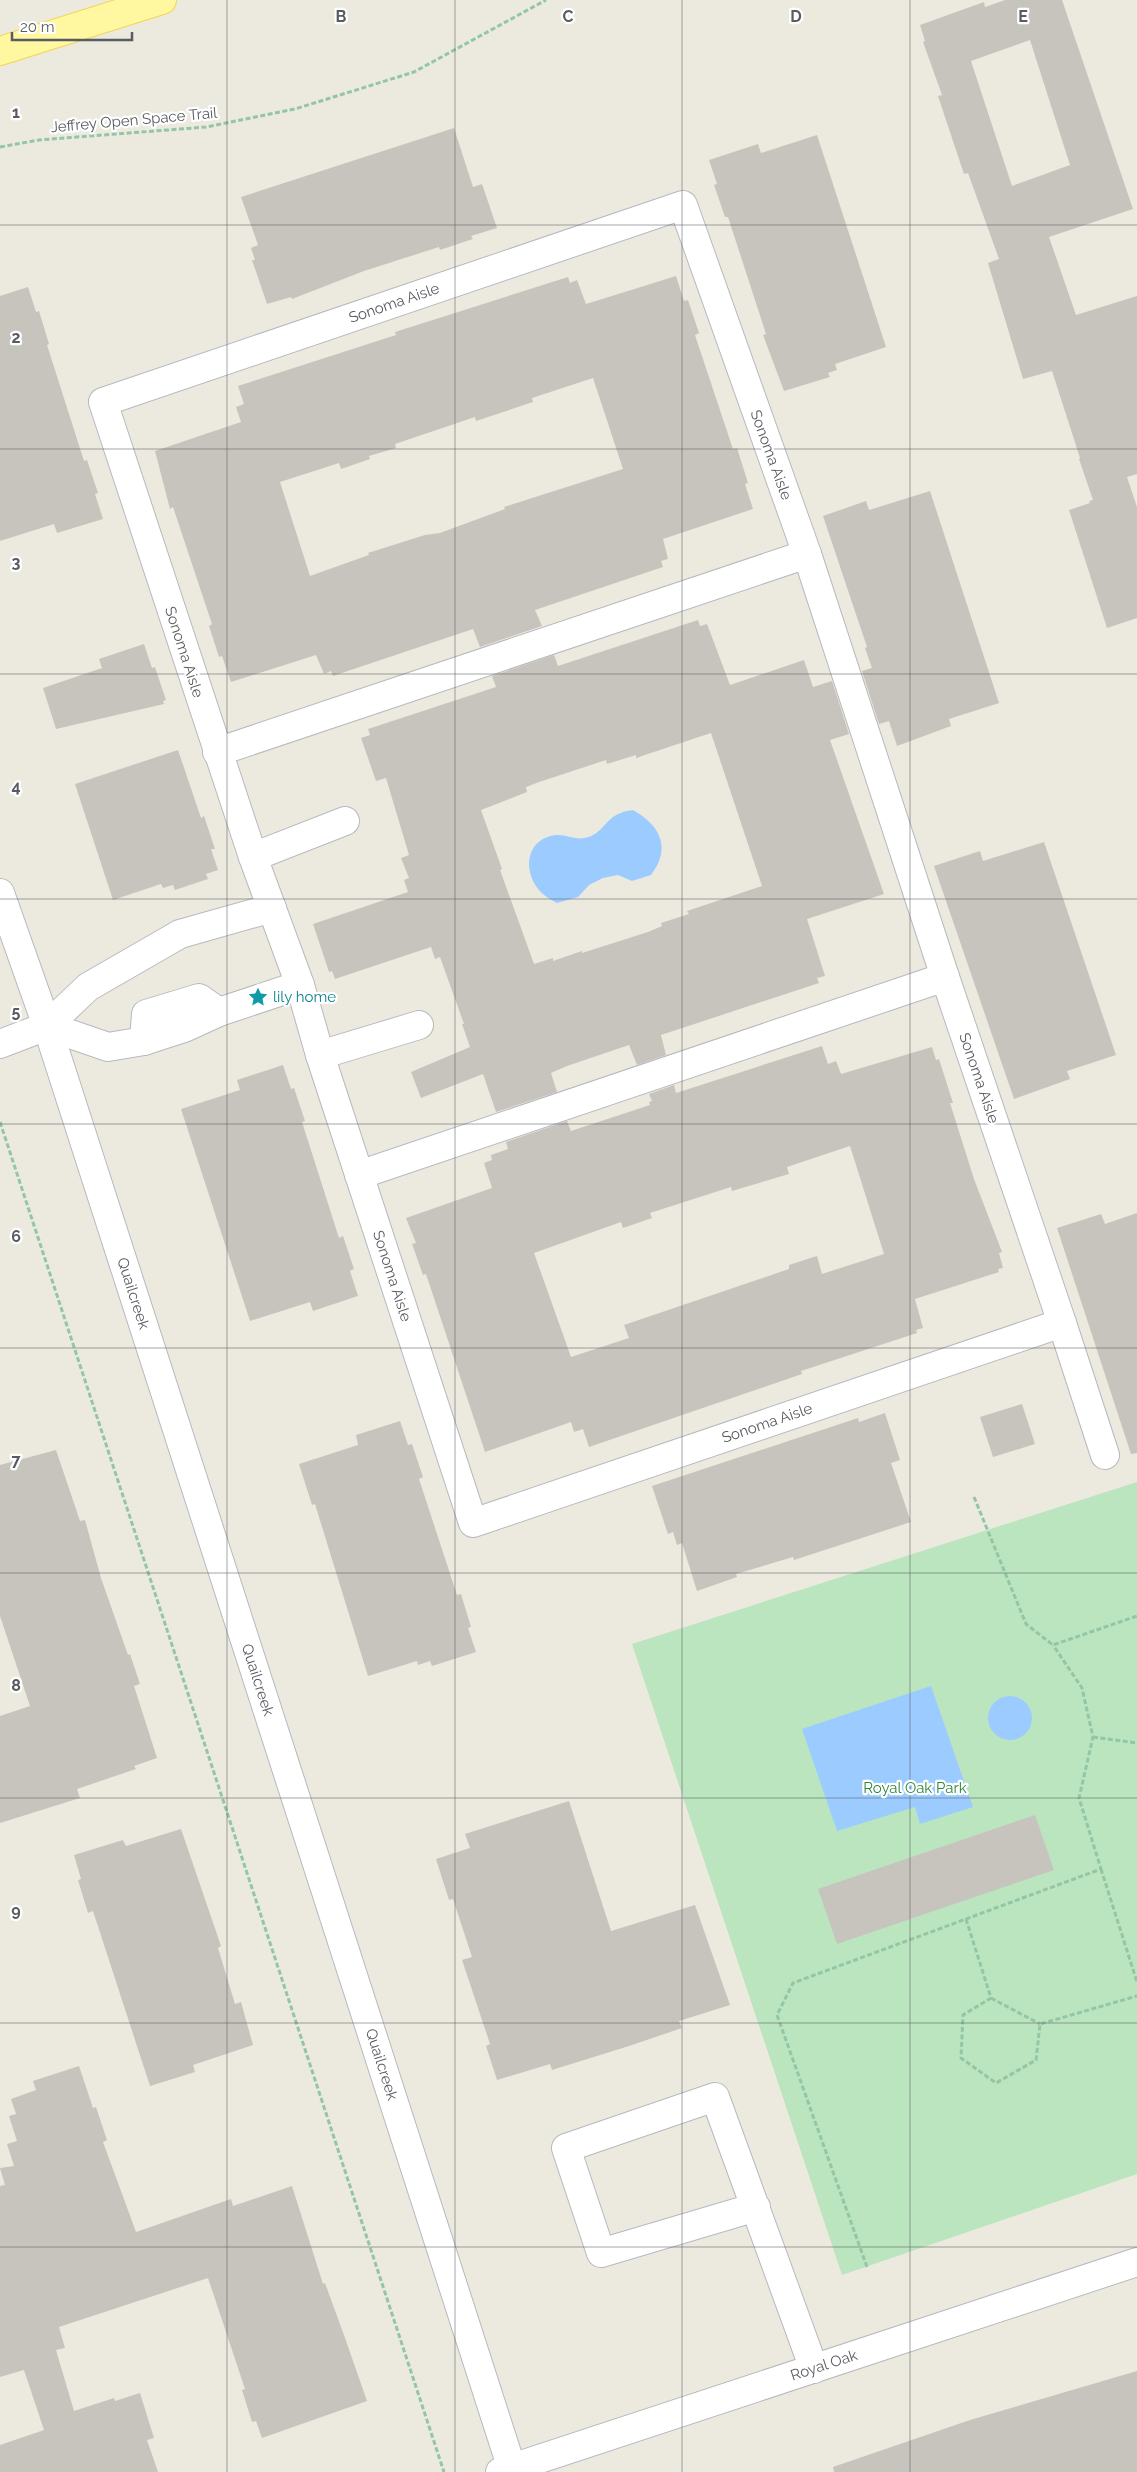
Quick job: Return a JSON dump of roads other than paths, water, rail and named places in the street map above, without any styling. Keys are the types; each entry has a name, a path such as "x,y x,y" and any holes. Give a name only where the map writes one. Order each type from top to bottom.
{"main road":[{"path":"0,51 162,0"}],"street":[{"name":"Sonoma Aisle","path":"683,205 807,554 945,977 1062,1323 473,1523 320,1055 300,985 253,857 218,752 103,402 683,205"},
{"path":"218,752 807,554"},
{"path":"253,857 345,821"},
{"name":"Quailcreek","path":"0,893 47,1026 508,2471"},
{"path":"0,1044 47,1026 88,988 180,934 272,908"},
{"path":"359,1175 945,977"},
{"path":"47,1026 108,1047 144,1041 184,1028 219,1012 300,985"},
{"path":"320,1055 418,1025"},
{"path":"1062,1323 1106,1455"},
{"path":"756,2207 601,2253 566,2148 715,2097 756,2207 814,2369"},
{"name":"Royal Oak","path":"508,2471 1137,2262"}],"water":[{"path":"633,810 650,823 660,838 661,856 651,875 632,881 618,875 603,878 589,885 578,897 557,903 540,891 531,877 529,865 531,852 538,842 550,836 558,835 584,838 594,835 617,815"},
{"path":"931,1686 973,1807 920,1824 915,1807 837,1831 802,1729"},
{"path":"1006,1696 1014,1696 1026,1702 1032,1718 1026,1734 1014,1740 1006,1740 994,1734 988,1722 988,1714 994,1702"}],"place":[{"name":"lily home","path":"258,997"}],"park label":[{"name":"Royal Oak Park","path":"915,1788"}]}
